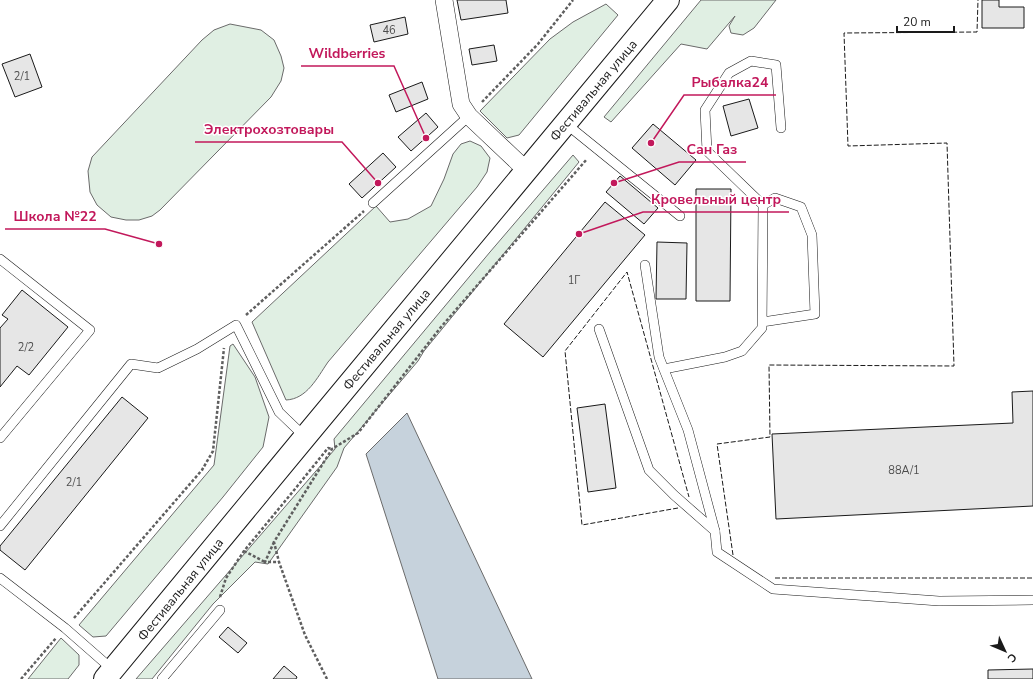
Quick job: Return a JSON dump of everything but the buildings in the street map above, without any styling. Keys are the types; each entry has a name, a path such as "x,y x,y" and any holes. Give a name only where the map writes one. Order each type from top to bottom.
{"main road":[{"name":"Фестивальная улица","path":"109,674 668,0"}],"street":[{"path":"444,0 461,104 469,116 526,170"}],"lane":[{"path":"664,369 725,357 742,351 762,328 763,205 706,151 705,110 730,73 750,61 776,65 781,128"},
{"path":"373,203 469,116"},
{"path":"565,123 680,216"},
{"path":"762,322 815,314 812,235 801,207 775,198 763,205"},
{"path":"0,259 90,330 0,438"},
{"path":"645,265 659,357 688,430 715,531 717,552 773,589 939,601 1033,600"},
{"path":"0,526 131,364 158,368 197,349 236,325 279,412 305,437"},
{"path":"599,329 649,470 674,495 715,531"},
{"path":"0,578 65,628 109,674"},
{"path":"162,679 220,610"}],"path":[{"path":"469,116 538,44 573,0"},
{"path":"265,562 274,542 332,449 358,433 441,327 597,148"},
{"path":"21,679 202,470 213,451 225,341 236,325 373,203"},
{"path":"220,610 220,595 226,578 244,551 328,448 332,449"},
{"path":"274,542 279,562 306,635 326,679"},
{"path":"244,551 265,562 279,562"}],"green space":[{"path":"701,0 776,0 754,28 743,35 731,33 729,26 735,16 707,49 681,44 611,122 604,117"},
{"path":"606,4 618,15 519,135 507,138 480,111 550,39 573,22"},
{"path":"230,24 261,30 274,40 281,56 284,68 281,81 271,97 160,210 152,216 139,220 126,220 111,217 97,205 90,192 88,171 92,157 202,40 214,30"},
{"path":"470,141 481,146 490,158 487,172 477,187 328,362 311,387 300,396 286,400 252,322 376,206 390,222 408,219 431,206 444,179 453,154 461,144"},
{"path":"573,155 579,162 424,351 418,361 344,448 337,467 268,564 255,562 213,604 152,679 136,679 335,449 334,439"},
{"path":"233,344 255,377 269,417 263,447 106,636 93,637 79,625 214,465 230,346"},
{"path":"61,638 79,655 79,665 68,679 28,679"}],"shaded area":[{"path":"407,413 532,679 438,679 366,454"}],"fence":[{"path":"733,555 717,444 770,437 769,365 954,366 947,143 848,146 844,33 977,32 978,0"},
{"path":"678,508 582,525 565,351 627,272 689,497"},
{"path":"775,578 1033,578"}],"place":[{"name":"Wildberries","path":"426,138"},
{"name":"Рыбалка24","path":"651,143"},
{"name":"Электрохозтовары","path":"378,183"},
{"name":"Сан Газ","path":"614,183"},
{"name":"Кровельный центр","path":"579,234"},
{"name":"Школа №22","path":"159,244"}]}
